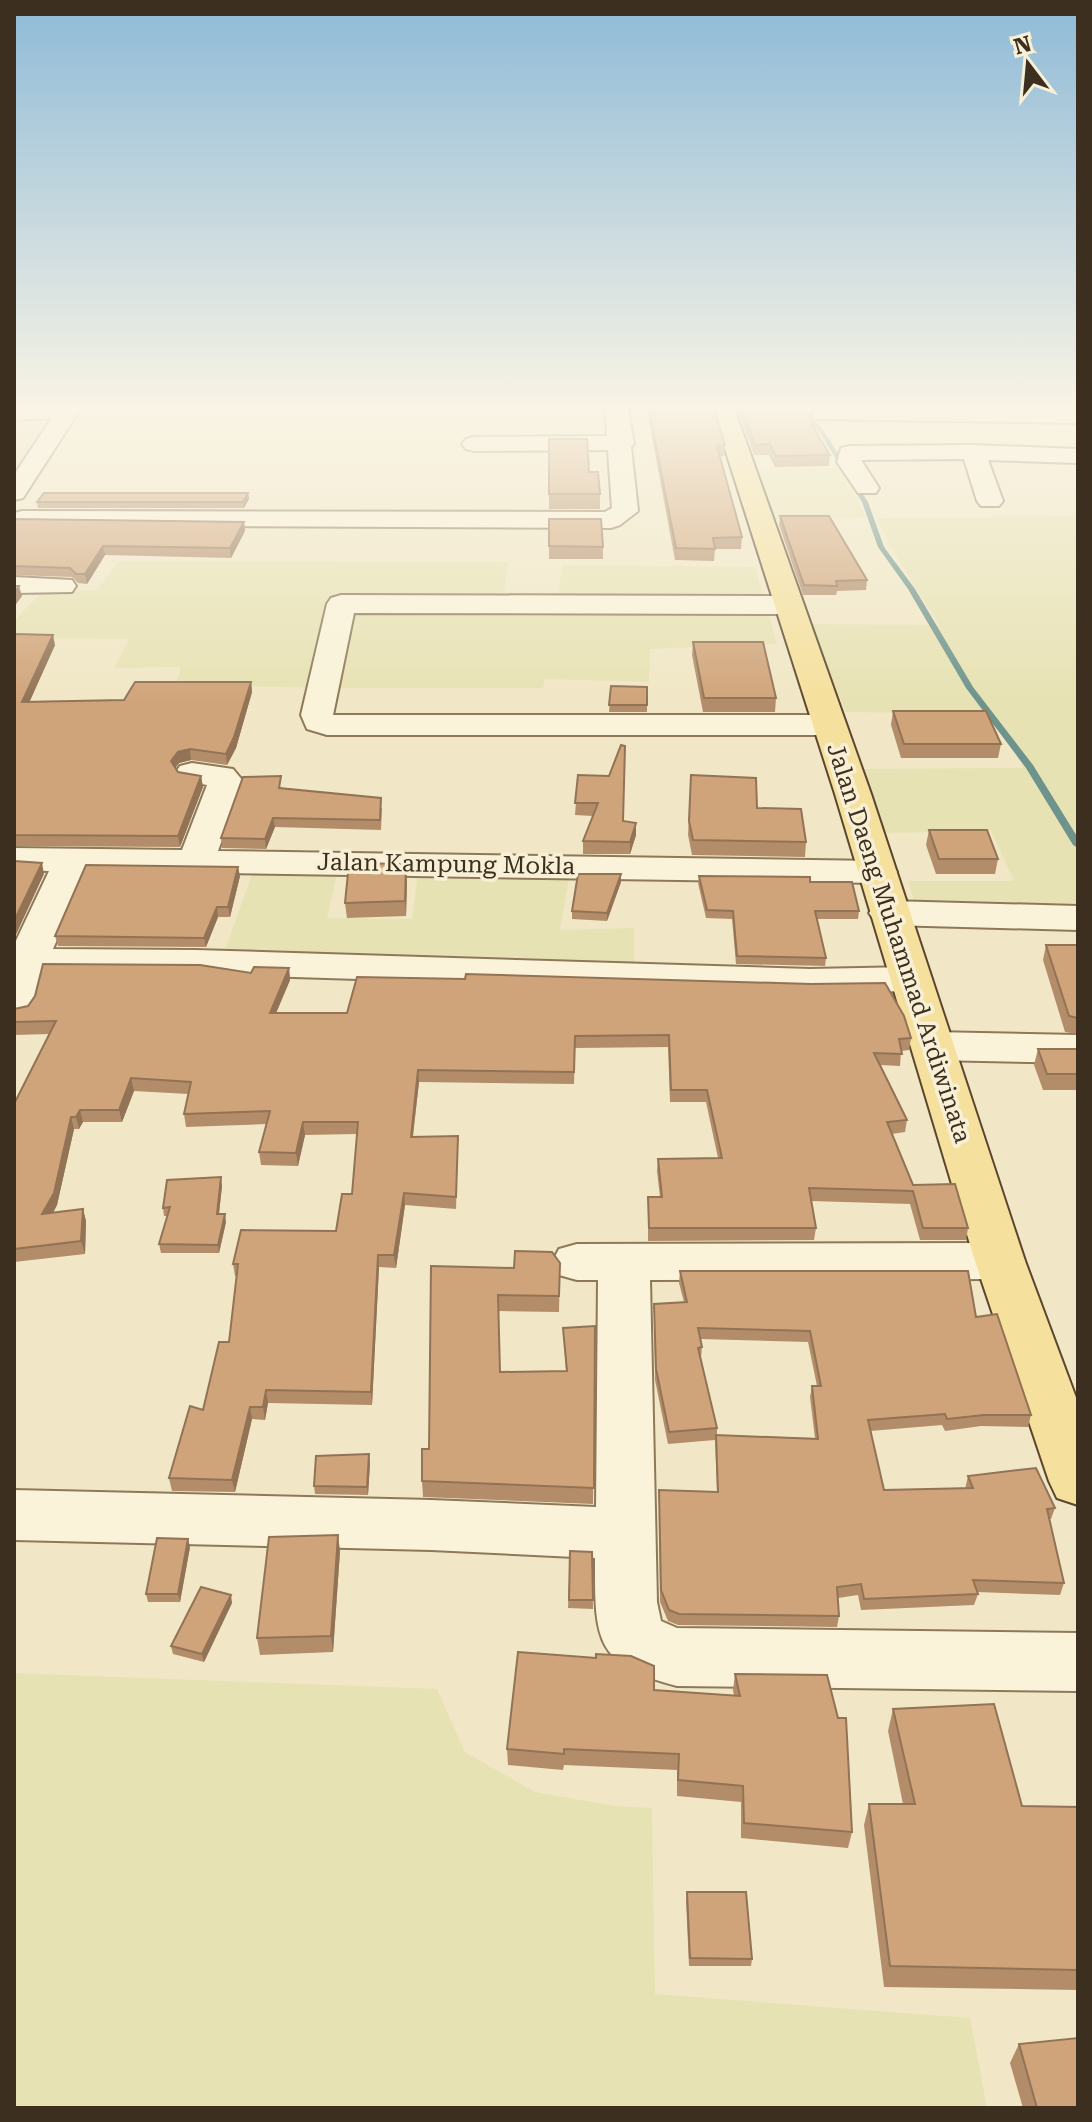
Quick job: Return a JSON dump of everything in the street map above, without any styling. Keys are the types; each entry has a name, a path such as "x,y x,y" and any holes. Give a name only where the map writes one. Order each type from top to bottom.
{"main road":[{"name":"Jalan Daeng Muhammad Ardiwinata","path":"755,504 878,872 1000,1261 1078,1481"}],"street":[{"path":"22,519 595,522 620,517 625,511 625,504"},
{"path":"14,585 62,586"},
{"path":"789,605 341,604 317,715 319,722 327,725 828,725"},
{"path":"192,773 221,776 226,781 196,861"},
{"name":"Jalan Kampung Mokla","path":"14,859 878,872"},
{"path":"14,1007 27,961 72,861"},
{"path":"889,913 1078,918"},
{"path":"27,961 196,962 810,981 911,979"},
{"path":"933,1046 1078,1049"},
{"path":"1000,1261 601,1262 626,1534 626,1602 633,1637 653,1651 677,1657 1078,1662"},
{"path":"14,1515 431,1525 626,1534"}],"shaded area":[{"path":"768,504 859,504 866,517 774,519"},
{"path":"1078,516 1078,907 915,904 908,881 1014,881 991,831 886,833 860,769 1024,768 994,714 846,712 809,624 939,625 892,549 877,518"},
{"path":"119,561 508,562 503,599 557,599 563,565 755,567 777,644 650,649 649,682 545,679 543,688 335,688 176,685 181,667 114,668 129,639 14,638 14,621 42,592 97,590"},
{"path":"254,868 338,870 327,918 412,919 418,873 570,874 560,930 634,928 634,970 223,956"},
{"path":"14,1673 437,1689 465,1752 535,1792 615,1806 652,1808 655,1994 970,2018 987,2108 14,2108"}],"building":[{"path":"667,504 733,504 742,537 713,538 715,549 676,548"},
{"path":"780,516 829,516 867,580 836,581 837,586 804,585"},
{"path":"14,519 244,522 230,548 103,546 85,574 76,574 70,568 14,566"},
{"path":"549,519 601,519 603,547 549,546"},
{"path":"14,634 53,635 22,702 124,700 135,682 251,682 226,754 190,749 178,752 171,761 178,772 201,776 178,836 14,835"},
{"path":"693,642 763,642 776,698 704,698"},
{"path":"611,686 647,687 647,705 609,705"},
{"path":"893,711 986,711 1001,744 904,744"},
{"path":"621,745 625,746 623,821 636,823 630,842 583,841 598,803 575,803 578,775 609,776"},
{"path":"691,775 756,778 757,808 801,809 806,842 693,840 689,821"},
{"path":"281,776 279,788 381,798 380,820 273,818 265,839 221,838 243,777"},
{"path":"929,830 987,830 998,859 939,859"},
{"path":"14,861 42,863 14,921"},
{"path":"349,863 406,864 405,901 345,903"},
{"path":"86,865 238,867 228,907 217,907 204,938 55,936"},
{"path":"578,874 621,874 607,913 572,911"},
{"path":"699,876 810,877 810,882 852,882 859,911 815,911 826,958 737,956 733,911 707,910"},
{"path":"1046,945 1078,945 1078,1018 1069,1016"},
{"path":"43,964 200,965 251,973 254,967 289,968 270,1013 347,1013 357,977 465,979 466,974 811,984 885,983 904,1016 911,1038 899,1039 902,1054 874,1053 907,1120 887,1122 913,1185 955,1184 968,1228 923,1228 913,1191 809,1188 816,1228 649,1228 648,1197 662,1197 658,1159 722,1158 707,1090 671,1090 669,1035 575,1036 574,1072 418,1070 411,1137 458,1136 456,1197 404,1193 394,1255 378,1255 371,1392 266,1390 263,1407 250,1407 232,1480 169,1478 190,1406 203,1410 219,1342 229,1342 238,1264 233,1264 241,1230 336,1231 342,1194 352,1194 358,1122 303,1122 296,1153 259,1152 270,1111 184,1114 191,1082 131,1078 119,1110 80,1110 76,1117 71,1117 54,1193 42,1214 83,1209 81,1241 14,1249 14,1104 56,1021 14,1022 14,1009 28,1006 35,996"},
{"path":"1038,1049 1078,1049 1078,1074 1047,1074"},
{"path":"221,1177 217,1214 225,1214 218,1245 159,1244 170,1207 163,1208 167,1180"},
{"path":"515,1251 552,1252 560,1263 559,1296 498,1295 500,1372 567,1371 563,1328 595,1326 594,1488 422,1481 422,1449 429,1449 431,1266 514,1268"},
{"path":"680,1271 968,1271 976,1317 997,1314 1031,1415 947,1419 945,1414 868,1420 884,1490 973,1488 968,1476 1036,1468 1055,1508 1047,1509 1064,1583 973,1580 978,1594 864,1599 861,1584 837,1587 839,1616 679,1614 669,1610 661,1590 659,1490 718,1492 716,1435 818,1439 812,1386 821,1386 810,1331 698,1328 702,1347 698,1348 717,1428 669,1432 656,1369 654,1304 687,1302"},
{"path":"369,1454 367,1487 314,1486 316,1456"},
{"path":"338,1535 331,1636 257,1638 269,1537"},
{"path":"157,1538 188,1539 178,1594 146,1594"},
{"path":"570,1551 592,1552 593,1600 569,1600"},
{"path":"201,1587 231,1595 202,1654 171,1646"},
{"path":"518,1652 596,1658 596,1654 631,1656 654,1666 654,1690 740,1696 735,1674 827,1675 838,1718 846,1718 852,1832 744,1823 743,1786 678,1780 679,1754 564,1749 564,1754 507,1749"},
{"path":"994,1704 1022,1806 1078,1807 1078,1970 890,1966 869,1804 915,1804 893,1709"},
{"path":"687,1892 746,1892 752,1959 690,1958"},
{"path":"1078,2038 1078,2108 1037,2108 1019,2044"}],"waterway":[{"path":"866,504 881,547 911,589 970,688 1030,767 1078,845"}]}
